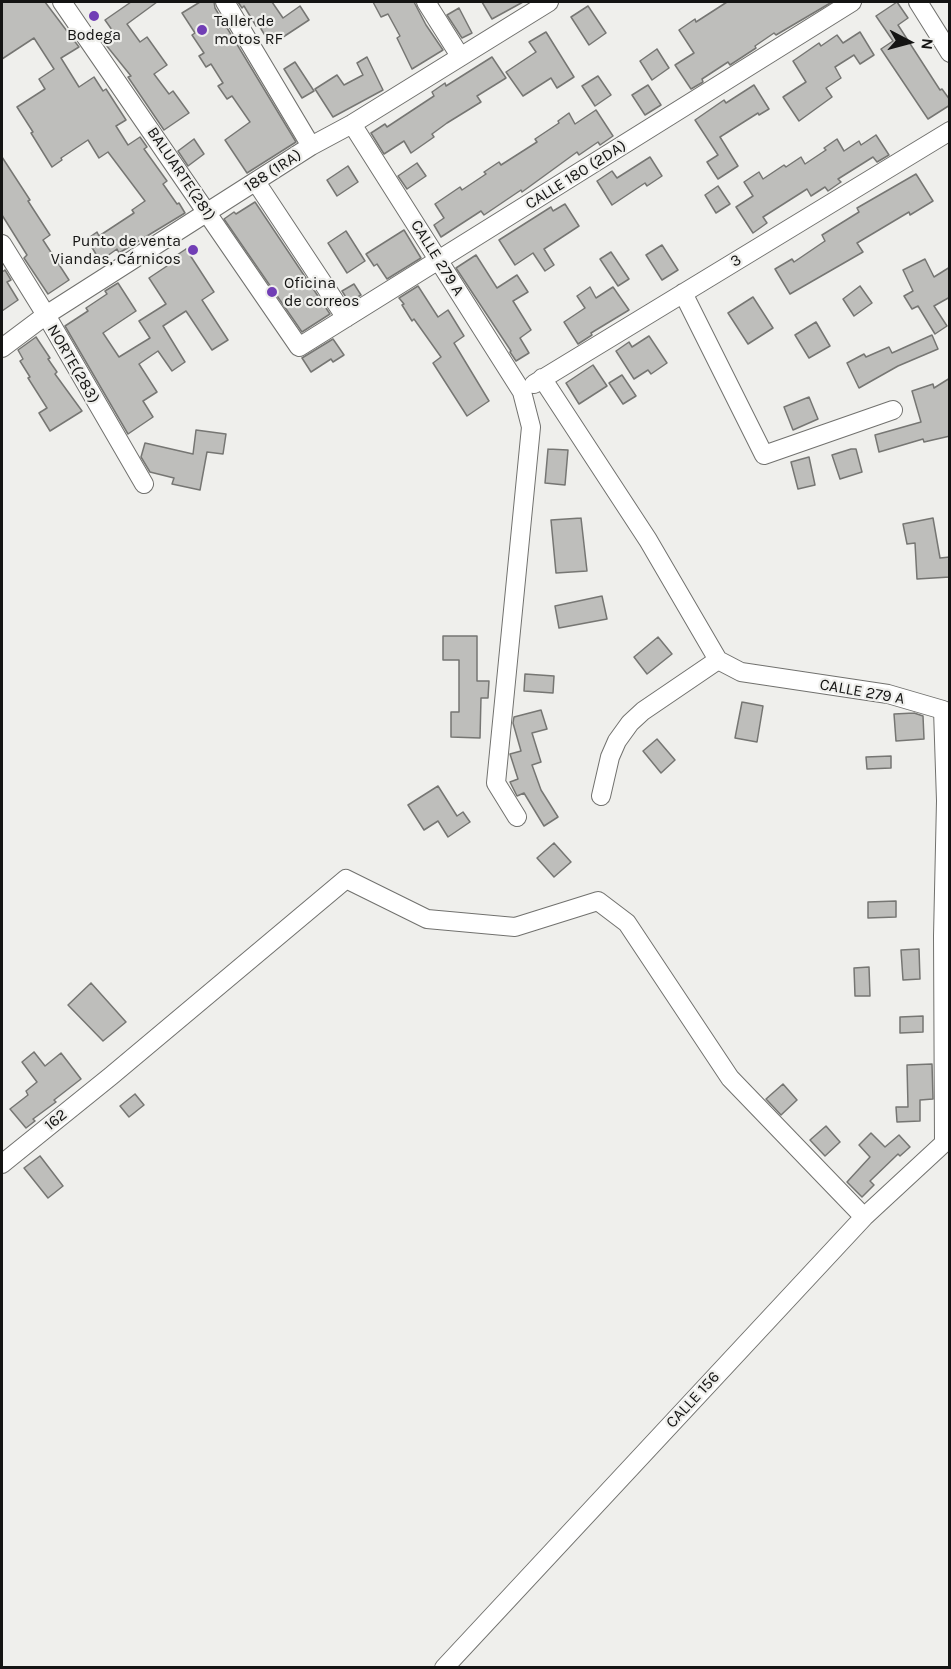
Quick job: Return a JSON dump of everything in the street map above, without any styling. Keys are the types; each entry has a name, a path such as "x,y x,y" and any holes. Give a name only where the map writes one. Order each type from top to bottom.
{"street":[{"name":"BALUARTE(281)","path":"62,2 299,347"},
{"path":"225,2 311,146"},
{"path":"426,2 460,56"},
{"name":"188 (1RA)","path":"2,348 46,315 208,214 311,146 352,124 549,2"},
{"name":"CALLE 180 (2DA)","path":"299,347 852,2"},
{"path":"918,2 950,53"},
{"name":"CALLE 279 A","path":"352,124 522,392 531,427 496,783 517,817"},
{"name":"3","path":"522,392 950,130"},
{"path":"256,182 346,318"},
{"name":"NORTE(283)","path":"2,244 144,484"},
{"path":"683,293 764,454 893,410"},
{"path":"542,378 648,540 718,660 643,711 630,723 617,741 610,757 601,796"},
{"name":"CALLE 279 A","path":"718,660 741,672 888,694 946,708 947,1141"},
{"name":"162","path":"2,1164 346,879 427,919 515,927 598,902 627,923 730,1078 864,1217"},
{"name":"CALLE 156","path":"444,1668 864,1217 947,1141"}],"building":[{"path":"2,2 45,2 79,47 61,58 79,87 94,77 103,91 106,89 126,120 116,126 128,145 140,137 147,147 144,149 167,181 163,184 185,213 119,253 117,249 100,261 87,239 97,232 99,236 134,213 132,210 145,201 108,152 99,158 88,140 61,158 62,160 52,167 17,107 45,89 39,79 54,69 34,38 2,59"},
{"path":"131,2 157,2 127,24 140,42 147,37 167,65 154,74 169,94 173,91 189,113 164,130 128,77 131,76 106,45 117,37 105,20"},
{"path":"200,2 214,2 215,8 296,142 247,173 225,140 250,122 232,96 227,99 218,86 223,83 211,64 206,67 199,56 204,53 192,35 195,33 182,13"},
{"path":"238,2 272,2 283,18 300,6 309,20 271,45 258,24 256,26 244,6 242,8"},
{"path":"373,2 414,2 443,50 412,69 397,38 400,36 388,14 381,17"},
{"path":"482,2 523,2 492,19"},
{"path":"727,2 832,2 776,35 774,33 755,46 756,48 730,65 728,62 691,89 675,65 694,53 679,30"},
{"path":"897,2 908,18 898,25 940,90 942,89 950,100 950,105 928,119 881,49 893,41 876,16"},
{"path":"588,6 606,33 589,45 571,17"},
{"path":"459,8 472,33 462,38 447,15"},
{"path":"546,32 574,77 557,88 551,78 523,96 506,72 536,52 529,42"},
{"path":"860,32 874,55 860,64 854,55 835,67 841,78 826,88 832,97 799,121 783,97 806,82 793,61 819,43 821,46 837,35 843,43"},
{"path":"657,49 669,68 652,80 640,61"},
{"path":"367,57 383,90 333,117 315,89 337,75 344,85 363,75 357,63"},
{"path":"492,57 506,78 477,96 481,102 447,123 432,134 434,137 411,153 404,141 384,154 371,133 385,124 387,127 434,96 432,92 445,83 446,86"},
{"path":"295,62 314,91 302,98 284,69"},
{"path":"598,76 611,95 595,106 582,86"},
{"path":"648,85 661,105 645,115 632,95"},
{"path":"754,85 769,109 759,115 758,113 720,137 738,166 718,179 707,162 718,155 695,120 724,100 726,103"},
{"path":"596,110 613,136 600,145 598,142 579,155 577,152 522,192 521,190 484,215 481,211 441,237 434,225 444,218 435,204 460,187 462,190 499,162 501,165 537,142 535,139 559,123 558,121 569,113 575,124"},
{"path":"876,135 889,155 877,162 873,157 838,179 841,182 828,191 825,187 811,196 807,189 763,217 767,223 753,233 736,207 753,196 744,182 759,172 763,179 801,157 805,164 826,150 824,148 837,139 844,151 859,141 861,145"},
{"path":"194,139 204,154 188,166 178,151"},
{"path":"2,157 50,235 43,240 69,280 48,294 24,258 27,255 2,215"},
{"path":"650,157 662,176 647,186 645,183 612,205 597,181 612,171 617,178"},
{"path":"417,163 426,176 407,189 398,176"},
{"path":"348,166 358,182 337,196 327,180"},
{"path":"916,174 933,201 910,215 909,212 857,243 863,252 790,294 775,269 792,259 794,262 825,241 822,235 859,212 857,208"},
{"path":"718,186 730,204 716,213 705,195"},
{"path":"255,202 330,314 302,332 224,219"},
{"path":"565,204 579,226 544,249 554,265 545,271 533,253 515,265 499,240 551,207 553,211"},
{"path":"404,230 421,258 387,279 377,264 374,266 366,254"},
{"path":"346,231 365,261 347,273 328,243"},
{"path":"662,245 678,270 662,280 646,255"},
{"path":"186,249 214,292 202,300 228,340 212,350 186,311 163,326 185,362 172,371 158,351 139,364 157,392 143,401 153,417 128,434 65,326 88,311 86,308 107,294 105,291 118,283 136,311 103,333 119,357 150,338 139,321 166,304 149,278 170,264 168,261"},
{"path":"611,252 629,279 618,286 600,259"},
{"path":"476,255 497,288 517,275 528,292 513,301 531,330 520,338 529,353 516,361 456,268"},
{"path":"925,259 934,277 950,267 950,297 934,306 947,326 935,334 918,306 912,309 904,296 913,291 903,270"},
{"path":"5,270 11,280 7,282 18,300 2,311 2,272"},
{"path":"354,284 361,295 349,302 342,291"},
{"path":"418,286 438,317 448,310 464,336 454,343 489,401 467,416 433,363 441,357 414,319 412,321 399,298"},
{"path":"860,286 872,303 854,316 843,299"},
{"path":"590,287 596,298 613,287 629,310 591,333 592,335 578,344 564,322 585,308 577,296"},
{"path":"753,297 773,328 748,344 728,313"},
{"path":"816,322 830,346 809,358 795,335"},
{"path":"932,335 938,349 898,366 859,388 847,363 864,354 866,357 889,347 892,353"},
{"path":"649,336 667,363 651,374 648,370 634,379 616,351 629,342 632,347"},
{"path":"36,337 50,358 48,359 57,372 55,374 82,411 50,431 39,413 47,408 28,378 30,377 20,361 23,359 18,350"},
{"path":"333,339 344,355 333,362 331,359 311,372 302,358"},
{"path":"593,365 607,386 579,404 566,383"},
{"path":"622,375 636,396 623,404 609,383"},
{"path":"950,378 950,436 924,442 923,439 879,452 875,435 921,422 912,391 933,384 934,388"},
{"path":"809,397 818,419 793,430 784,407"},
{"path":"196,430 226,434 223,454 207,452 200,490 172,484 174,478 150,472 141,457 145,443 193,454"},
{"path":"548,449 568,450 565,485 545,483"},
{"path":"856,449 862,472 840,479 832,455"},
{"path":"809,457 815,485 798,489 791,462"},
{"path":"581,518 587,571 556,573 551,520"},
{"path":"933,518 940,558 950,557 950,577 917,579 915,543 907,544 903,524"},
{"path":"602,596 607,619 559,628 555,606"},
{"path":"443,636 477,636 477,681 489,681 488,698 481,698 480,738 451,737 451,712 459,712 459,660 443,660"},
{"path":"658,637 672,654 647,674 634,657"},
{"path":"525,674 554,676 553,693 524,691"},
{"path":"742,702 763,706 757,742 735,738"},
{"path":"541,710 547,729 532,733 541,762 532,765 541,790 558,817 544,826 524,793 517,796 510,782 518,779 510,754 521,751 513,723 514,717"},
{"path":"914,713 923,716 924,739 896,741 894,714"},
{"path":"657,739 675,760 661,773 643,751"},
{"path":"891,756 891,768 867,769 866,757"},
{"path":"438,786 457,816 463,812 470,822 448,837 438,821 424,830 408,805"},
{"path":"554,843 571,862 554,877 537,858"},
{"path":"896,901 896,917 868,918 868,902"},
{"path":"919,949 920,979 903,980 901,950"},
{"path":"869,967 870,996 855,996 854,968"},
{"path":"91,983 126,1022 103,1041 68,1005"},
{"path":"923,1016 923,1032 900,1033 900,1017"},
{"path":"34,1052 45,1066 61,1053 81,1079 54,1100 56,1102 33,1119 35,1121 26,1128 10,1109 28,1095 26,1091 37,1082 22,1062"},
{"path":"932,1064 933,1099 920,1100 920,1121 897,1122 896,1107 908,1107 907,1065"},
{"path":"783,1084 797,1100 781,1115 766,1099"},
{"path":"135,1094 144,1105 129,1117 120,1106"},
{"path":"826,1126 840,1142 825,1156 810,1140"},
{"path":"871,1133 885,1147 899,1135 910,1147 900,1156 898,1154 870,1181 874,1185 862,1197 847,1182 870,1157 859,1145"},
{"path":"40,1156 63,1186 48,1198 24,1168"}],"place":[{"name":"Bodega","path":"94,16"},
{"name":"Taller de motos RF","path":"202,30"},
{"name":"Punto de venta Viandas, Cárnicos","path":"193,250"},
{"name":"Oficina de correos","path":"272,292"}]}
